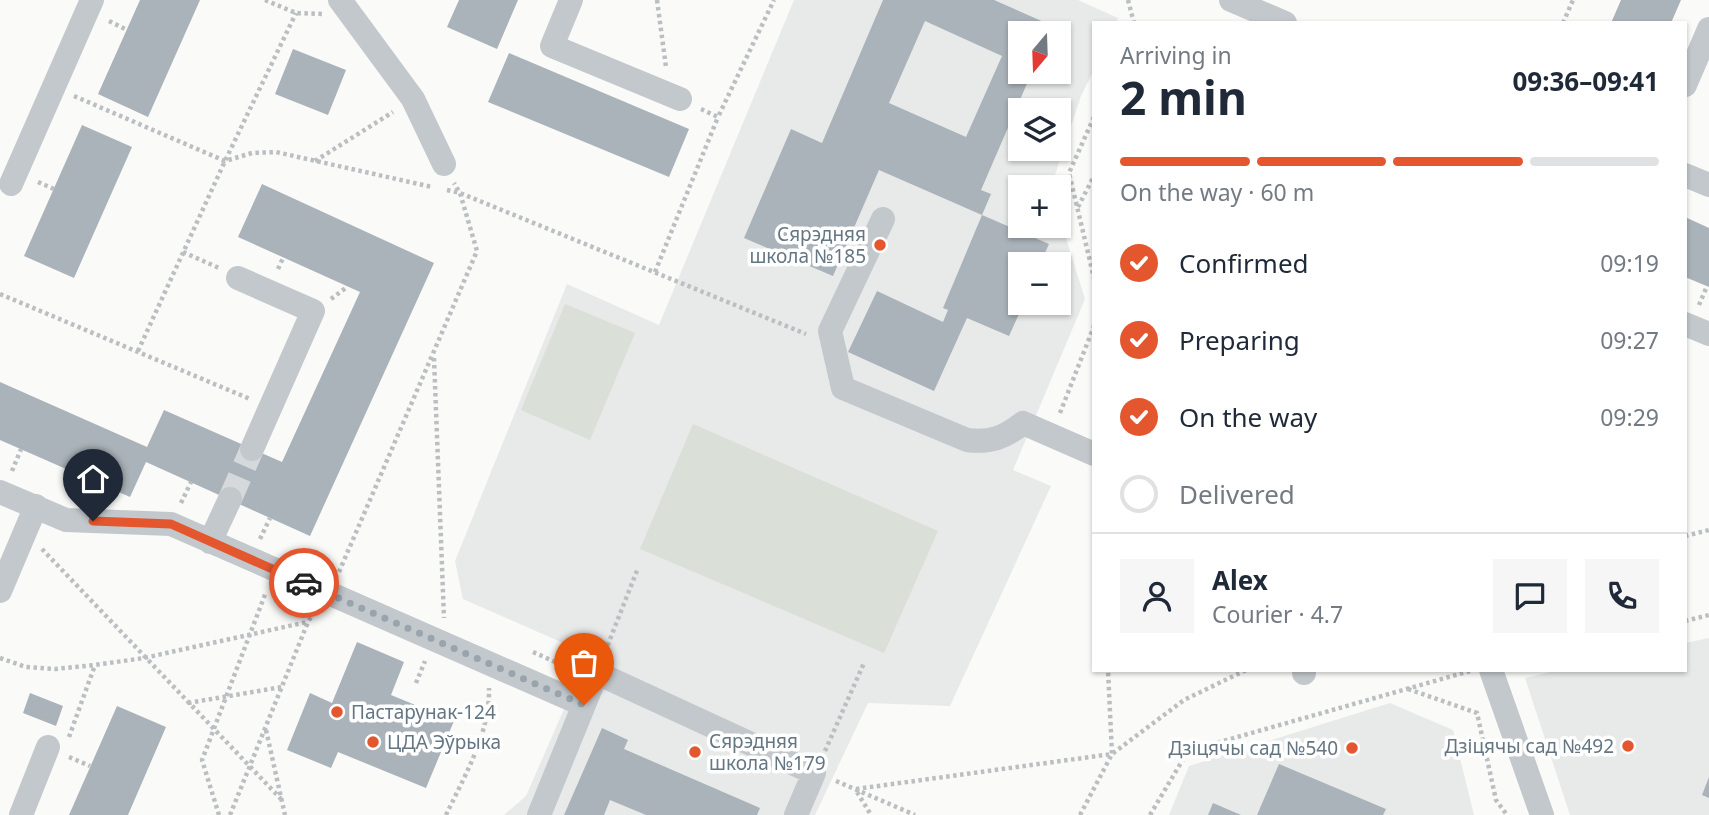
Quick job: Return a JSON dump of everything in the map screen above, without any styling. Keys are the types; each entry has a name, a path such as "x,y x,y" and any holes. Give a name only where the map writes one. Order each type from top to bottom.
{"lane":[{"path":"11,184 92,0"},
{"path":"571,0 552,46 675,97"},
{"path":"1231,0 1280,21"},
{"path":"346,8 413,99 444,164"},
{"path":"1687,80 1709,29"},
{"path":"1687,176 1709,185"},
{"path":"883,219 830,331 843,388 967,440 985,442 1012,432 1023,423 1092,453"},
{"path":"238,278 313,311 253,449"},
{"path":"1687,325 1709,334"},
{"path":"0,492 66,520 171,524 584,705"},
{"path":"210,542 230,499"},
{"path":"0,591 36,506"},
{"path":"1492,672 1542,815"},
{"path":"539,815 597,673 814,773 796,815"},
{"path":"21,815 58,744"}],"path":[{"path":"265,0 296,13 346,8"},
{"path":"657,0 675,97 718,117"},
{"path":"654,272 718,117 774,0"},
{"path":"1128,0 1133,21"},
{"path":"1564,21 1573,0"},
{"path":"138,351 296,13"},
{"path":"54,88 225,161 251,153 276,152 433,187"},
{"path":"314,162 413,99"},
{"path":"1092,121 1069,173 1092,270"},
{"path":"342,567 477,251 460,193 444,164"},
{"path":"1077,208 1092,180"},
{"path":"447,190 833,346"},
{"path":"183,252 238,278"},
{"path":"0,294 270,408"},
{"path":"1052,437 1092,331"},
{"path":"434,356 442,548"},
{"path":"1687,536 1709,530"},
{"path":"25,531 281,799"},
{"path":"597,673 638,568"},
{"path":"219,815 202,760 275,570"},
{"path":"1687,620 1709,615"},
{"path":"0,658 26,667 55,669 95,665 144,658 308,622 230,815"},
{"path":"446,815 474,755 489,709 488,662"},
{"path":"814,773 864,663"},
{"path":"58,744 95,665"},
{"path":"1108,672 1111,754"},
{"path":"1080,815 1111,754 1184,700 1242,672"},
{"path":"1150,815 1188,751 1467,672"},
{"path":"188,703 282,687"},
{"path":"1407,689 1477,712 1496,800 1507,815"},
{"path":"265,729 285,815"},
{"path":"856,789 1111,754"},
{"path":"856,789 871,815"},
{"path":"856,789 915,815"}],"shaded area":[{"path":"794,0 1078,0 1118,18 1117,21 1092,21 1092,74 1071,126 1071,98 1008,98 1008,161 1060,161 1055,175 1008,175 1008,238 1066,238 1070,252 1008,252 1008,315 1071,315 1071,254 1085,299 1013,470 1051,486 950,706 868,703 815,815 504,815 526,796 588,654 463,599 455,561 567,284 659,325"},
{"path":"565,304 635,333 590,440 521,410"},
{"path":"693,424 938,531 884,653 640,549"},
{"name":"Дзіцячы сад №492","path":"1709,638 1709,815 1570,815 1525,678 1550,672 1687,672 1687,643"},
{"name":"Дзіцячы сад №540","path":"1390,703 1453,730 1474,815 1169,815 1189,766"}],"building":[{"path":"140,0 200,0 148,117 98,94"},
{"path":"459,0 518,0 497,49 447,27"},
{"path":"883,0 994,0 1042,21 1008,21 1008,84 1027,84 1021,98 1008,98 1008,128 981,190 991,194 982,215 879,170 833,276 744,238 791,129 822,143","holes":["925,21 1002,56 966,137 889,103"]},
{"path":"1621,0 1681,0 1672,21 1612,21"},
{"path":"293,49 346,70 328,115 275,94"},
{"path":"509,53 689,129 669,177 488,102"},
{"path":"82,125 132,147 74,278 24,256"},
{"path":"262,184 434,263 310,536 146,462 130,497 0,440 0,382 147,447 164,410 282,462 360,292 238,237"},
{"path":"982,215 1008,226 1008,238 1035,238 1049,244 1045,252 1008,252 1008,315 1019,315 1009,336 967,318 934,391 848,352 877,291 943,322 948,310 943,308"},
{"path":"1687,218 1709,228 1709,287 1687,278"},
{"path":"357,642 404,662 391,695 454,721 426,788 338,752 331,768 287,750 310,693 332,703"},
{"path":"30,693 63,706 56,726 23,713"},
{"path":"117,706 166,727 128,815 69,815"},
{"path":"602,728 628,740 624,749 760,808 757,815 646,815 610,800 604,815 564,815"},
{"path":"1279,764 1386,809 1383,815 1257,815"},
{"path":"1709,777 1709,798 1702,795"},
{"path":"1213,803 1241,815 1208,815"}],"tunnel":[{"path":"230,499 252,449"}],"way so far":[{"path":"304,583 584,705"}],"place":[{"name":"Сярэдняя школа №185","path":"880,245"},
{"name":"Пастарунак-124","path":"337,712"},
{"name":"ЦДА Эўрыка","path":"373,742"},
{"name":"Дзіцячы сад №492","path":"1628,746"},
{"name":"Дзіцячы сад №540","path":"1352,748"},
{"name":"Сярэдняя школа №179","path":"695,752"}],"route":[{"path":"93,521 171,524 304,583"}]}
